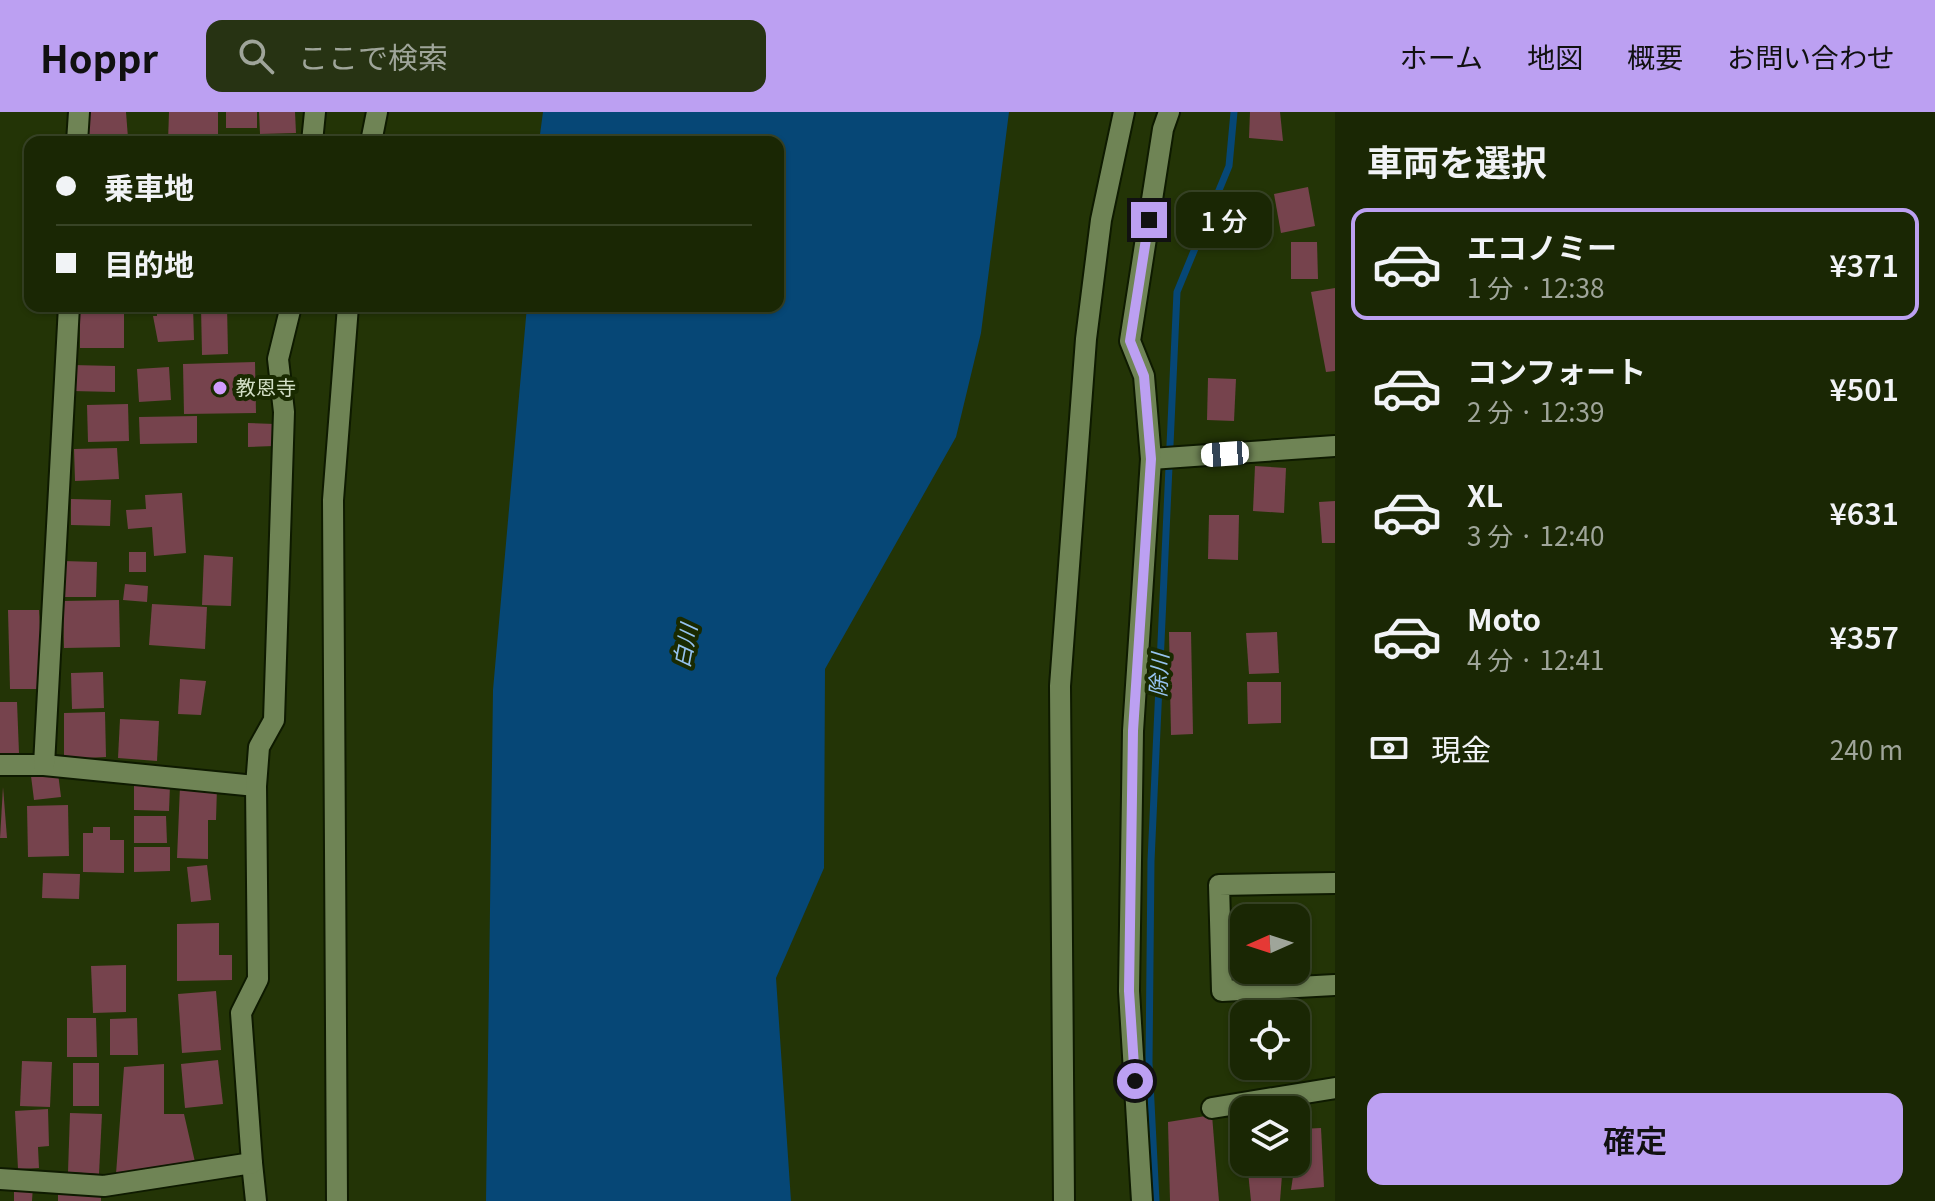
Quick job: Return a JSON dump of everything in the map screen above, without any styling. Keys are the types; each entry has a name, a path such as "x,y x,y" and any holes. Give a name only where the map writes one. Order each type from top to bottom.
{"street":[{"path":"77,136 79,112"},
{"path":"313,136 315,112"},
{"path":"372,136 377,112"},
{"path":"1064,1201 1060,686 1086,339 1101,220 1124,112"},
{"path":"1142,1201 1129,991 1133,731 1151,459 1144,376 1130,341 1163,129 1169,112"},
{"path":"44,765 69,312"},
{"path":"256,1201 241,1013 258,979 256,786 259,747 274,720 284,412 278,359 290,312"},
{"path":"337,1201 333,500 348,312"},
{"path":"1151,459 1335,446"},
{"path":"0,765 44,765 256,786"},
{"path":"1335,883 1219,885 1222,991 1335,985"},
{"path":"1212,1108 1335,1088"},
{"path":"0,1179 104,1186 252,1163"}],"water":[{"name":"白川","path":"543,112 1009,112 981,333 956,437 825,669 824,868 776,978 791,1201 486,1201 493,690 526,312 784,312 784,136 540,136"}],"building":[{"path":"84,112 126,112 128,136 86,136"},
{"path":"169,112 218,112 218,136 168,136"},
{"path":"226,112 257,112 257,128 226,128"},
{"path":"259,112 295,112 296,133 260,134"},
{"path":"1250,112 1280,112 1283,141 1249,138"},
{"path":"1308,187 1315,226 1281,233 1274,194"},
{"path":"1291,242 1317,242 1318,279 1291,279"},
{"path":"1335,288 1335,371 1326,372 1311,292"},
{"path":"80,312 124,312 124,348 80,348"},
{"path":"157,312 193,312 194,340 158,342 153,316 157,316"},
{"path":"201,312 227,312 228,354 202,355"},
{"name":"教恩寺","path":"255,362 256,413 184,414 183,364"},
{"path":"72,365 115,366 115,392 72,391"},
{"path":"169,367 171,400 139,402 137,369"},
{"path":"1208,378 1236,379 1234,421 1207,420"},
{"path":"128,404 129,441 88,442 87,405"},
{"path":"197,416 197,443 140,444 139,417"},
{"path":"248,423 275,424 274,446 248,447"},
{"path":"117,448 119,479 75,481 74,449"},
{"path":"1255,466 1286,468 1284,513 1253,511"},
{"path":"182,493 186,553 154,556 152,527 128,529 126,510 146,509 145,495"},
{"path":"71,499 111,500 110,526 71,525"},
{"path":"1335,501 1335,543 1322,543 1319,502"},
{"path":"1209,515 1239,515 1238,560 1208,559"},
{"path":"129,552 146,552 146,572 129,572"},
{"path":"204,555 233,557 231,606 202,605"},
{"path":"63,561 97,562 96,597 62,597"},
{"path":"125,584 148,586 147,602 123,600"},
{"path":"119,600 120,647 64,648 63,601"},
{"path":"152,604 207,607 205,649 149,645"},
{"path":"8,610 39,610 43,689 10,689"},
{"path":"1169,632 1191,632 1193,734 1171,735"},
{"path":"1277,632 1279,673 1249,674 1246,633"},
{"path":"103,672 104,708 72,709 71,673"},
{"path":"180,679 206,681 201,715 178,714"},
{"path":"1247,682 1281,682 1281,723 1248,724"},
{"path":"0,702 17,702 19,753 0,754"},
{"path":"105,712 106,757 64,759 64,713"},
{"path":"120,719 159,721 157,761 118,758"},
{"path":"58,773 61,797 34,800 31,776"},
{"path":"134,784 170,785 169,811 134,810"},
{"path":"180,786 217,787 216,820 208,820 208,859 177,858"},
{"path":"3,787 7,838 0,838"},
{"path":"68,805 69,856 28,857 27,806"},
{"path":"134,816 166,816 167,843 134,843"},
{"path":"93,827 110,827 110,840 124,840 124,873 83,872 83,833 93,833"},
{"path":"134,847 170,847 170,871 134,872"},
{"path":"207,865 211,900 191,902 187,867"},
{"path":"43,873 80,874 79,899 42,898"},
{"path":"219,923 219,955 232,955 232,980 177,981 177,924"},
{"path":"126,965 126,1012 93,1013 91,966"},
{"path":"216,991 221,1050 182,1053 178,994"},
{"path":"67,1018 96,1018 97,1057 67,1057"},
{"path":"137,1018 138,1055 110,1055 110,1019"},
{"path":"218,1060 223,1104 185,1108 181,1064"},
{"path":"22,1061 52,1062 50,1107 20,1106"},
{"path":"73,1063 99,1063 99,1106 73,1106"},
{"path":"164,1064 164,1114 184,1114 195,1162 116,1174 124,1067"},
{"path":"48,1109 49,1146 38,1147 39,1168 18,1169 15,1111"},
{"path":"70,1113 102,1114 99,1174 68,1172"},
{"path":"1212,1115 1219,1201 1170,1201 1168,1122"},
{"path":"1321,1128 1324,1187 1291,1190 1293,1176 1310,1176 1310,1129"},
{"path":"1248,1176 1282,1176 1280,1201 1251,1201"},
{"path":"14,1185 33,1186 32,1201 14,1201"},
{"path":"58,1193 101,1193 101,1201 58,1201"}],"waterway":[{"name":"除川","path":"1156,1201 1149,1063 1151,861 1177,292 1229,166 1234,112"}],"place":[{"name":"教恩寺","path":"220,388"}],"route":[{"path":"1135,1081 1129,991 1133,731 1151,459 1144,376 1130,341 1149,220"}]}
